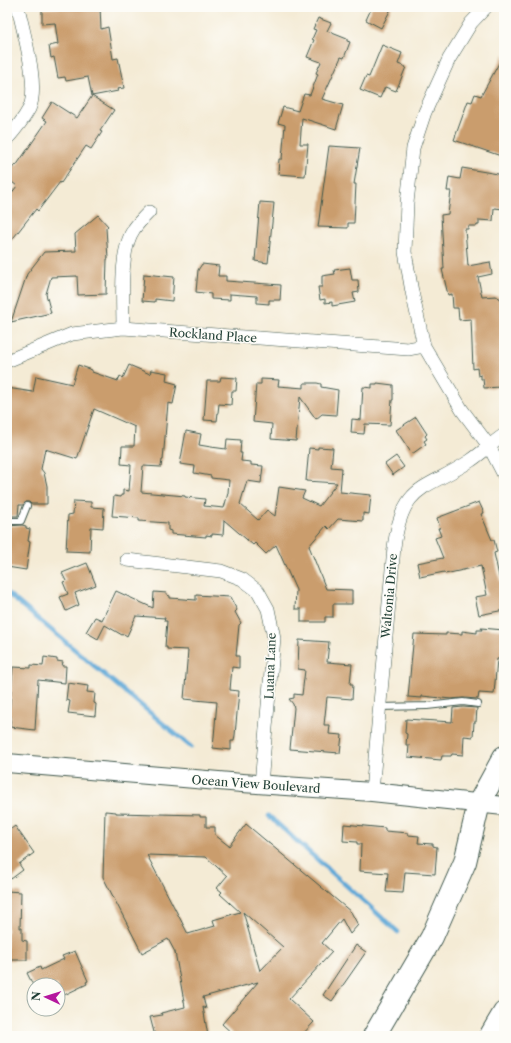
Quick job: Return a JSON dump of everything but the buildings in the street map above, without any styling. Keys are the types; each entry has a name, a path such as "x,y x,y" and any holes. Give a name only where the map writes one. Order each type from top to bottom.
{"highway":[{"path":"374,1036 432,937 465,862 479,802 504,757"},
{"path":"491,1036 504,1014"}],"main road":[{"name":"Ocean View Boulevard","path":"7,763 372,792 479,802 504,806"}],"street":[{"path":"7,139 29,108 32,96 31,68 18,7"},
{"path":"486,7 471,23 449,59 425,112 413,148 407,203 405,252 424,346 462,410 489,446 504,475"},
{"path":"123,328 124,264 127,245 134,229 149,212"},
{"name":"Rockland Place","path":"7,361 72,334 123,328 408,349 424,346"},
{"name":"Waltonia Drive","path":"372,792 394,547 396,530 404,508 412,496 424,486 470,461 504,435"},
{"name":"Luana Lane","path":"127,560 221,571 242,579 258,591 268,609 274,638 261,784"}],"lane":[{"path":"7,521 21,521 27,506"},
{"path":"379,707 427,706 463,702 478,704"}],"waterway":[{"path":"7,593 191,747"},
{"path":"269,816 398,932"}]}
